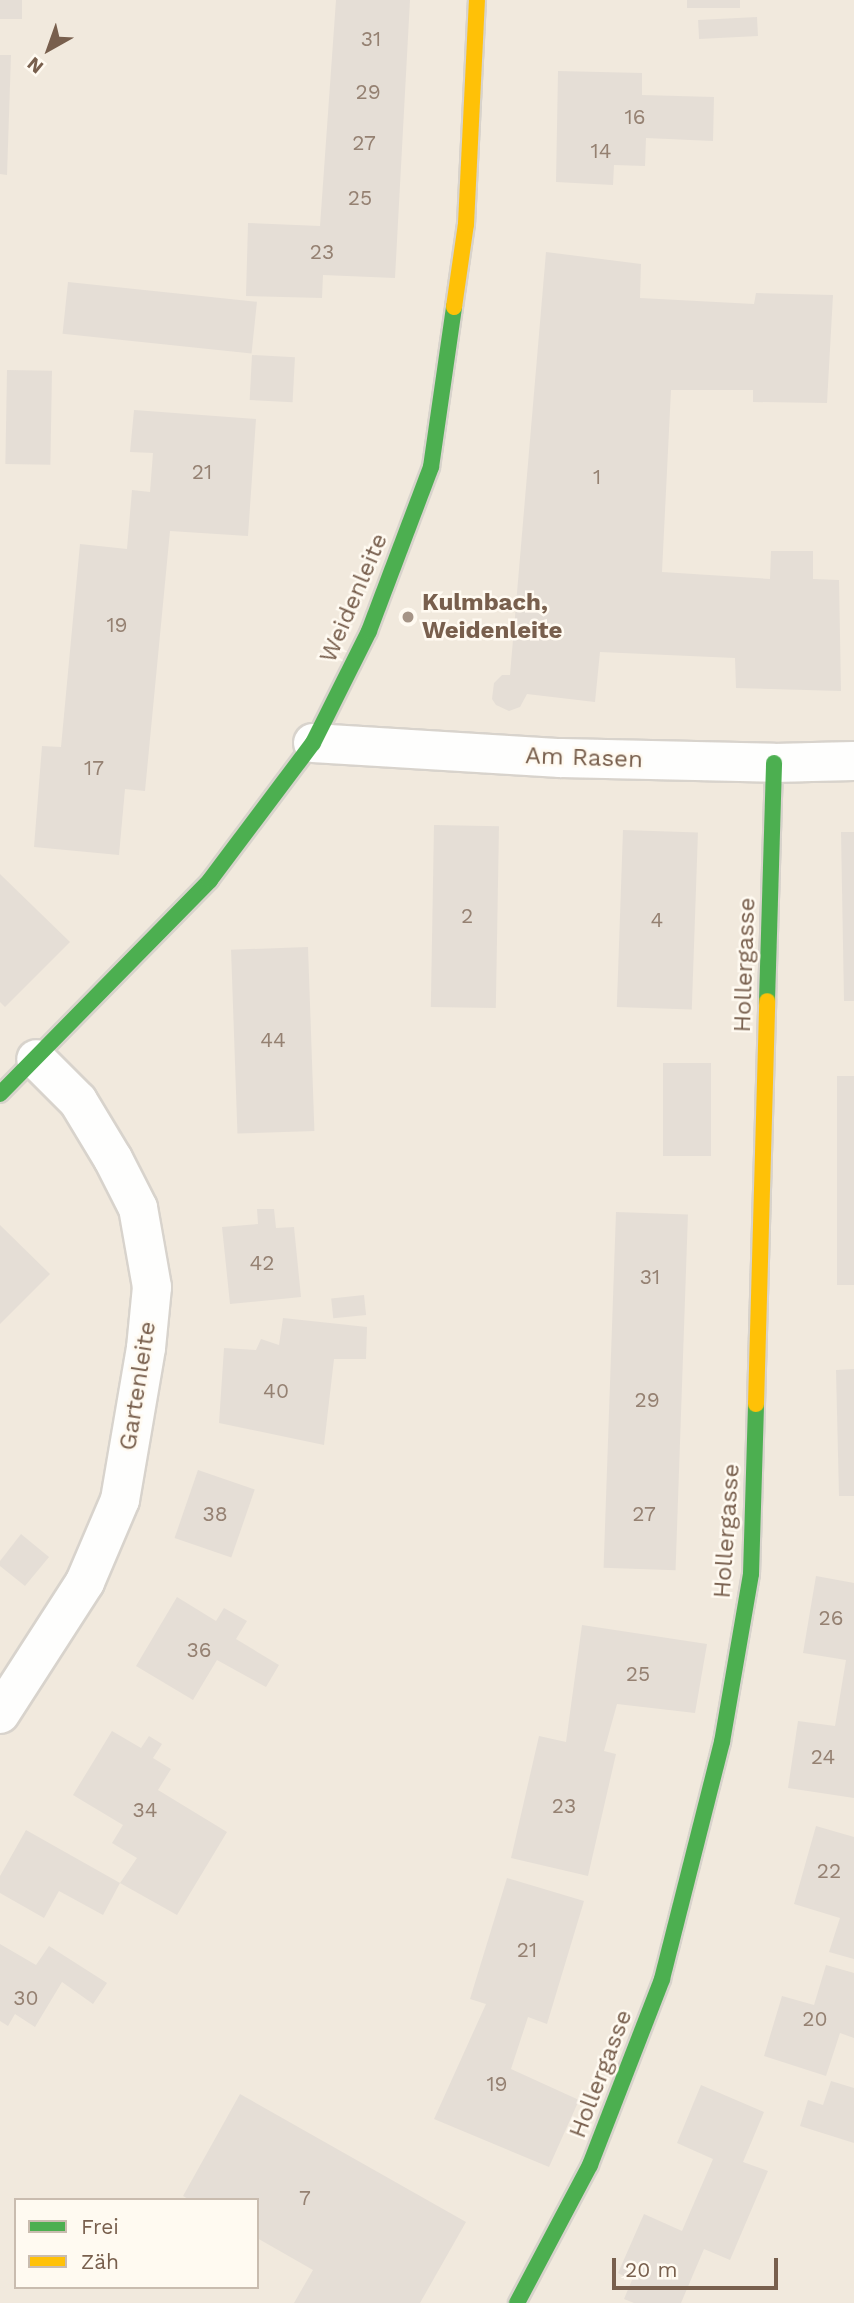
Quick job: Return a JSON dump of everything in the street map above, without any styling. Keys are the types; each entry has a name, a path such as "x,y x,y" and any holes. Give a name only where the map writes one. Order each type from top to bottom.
{"street":[{"name":"Weidenleite","path":"0,1094 210,880 313,743 369,631 430,467 466,224 477,0"},
{"name":"Am Rasen","path":"313,743 561,758 774,763 854,761"},
{"name":"Hollergasse","path":"517,2303 590,2165 662,1979 722,1742 749,1587 774,763"},
{"name":"Gartenleite","path":"0,1714 85,1582 120,1500 146,1348 152,1287 138,1208 78,1101 36,1059"}],"shaded area":[{"path":"0,0 854,0 854,2303 0,2303"}],"building":[{"path":"0,0 22,0 22,19 0,19"},
{"path":"336,0 410,0 395,278 323,275 322,298 246,296 248,223 320,226"},
{"path":"687,0 740,0 740,8 687,8"},
{"path":"757,17 758,36 699,39 698,20"},
{"path":"0,55 11,55 7,175 0,174"},
{"path":"558,71 642,73 642,95 714,97 713,141 646,138 645,166 614,165 613,185 556,182"},
{"path":"546,252 641,264 640,298 754,304 756,293 833,295 827,403 753,402 753,390 671,390 662,572 770,579 771,551 813,551 813,579 839,580 841,691 736,688 735,658 600,652 595,702 527,694 520,707 509,711 496,705 492,699 494,683 502,675 510,675"},
{"path":"68,282 257,302 252,354 63,334"},
{"path":"252,355 295,357 293,402 250,400"},
{"path":"7,370 52,371 50,465 5,464"},
{"path":"134,410 256,419 248,536 170,531 145,791 125,789 119,855 34,847 42,746 61,747 80,544 127,549 132,490 150,492 153,453 130,452"},
{"path":"434,825 499,826 496,1008 431,1007"},
{"path":"623,830 698,833 692,1010 617,1007"},
{"path":"841,832 854,832 854,1001 844,1001"},
{"path":"0,874 70,942 5,1007 0,1002"},
{"path":"308,947 314,1131 237,1134 231,950"},
{"path":"663,1063 711,1063 711,1156 663,1156"},
{"path":"837,1076 854,1076 854,1285 837,1285"},
{"path":"257,1209 274,1209 276,1228 294,1227 301,1297 230,1304 222,1227 258,1224"},
{"path":"616,1212 688,1215 676,1570 604,1568"},
{"path":"0,1225 50,1274 0,1324"},
{"path":"364,1295 366,1315 333,1318 331,1298"},
{"path":"283,1318 367,1327 366,1359 334,1359 324,1445 219,1423 224,1348 256,1350 261,1339 279,1345"},
{"path":"854,1369 854,1496 839,1496 836,1370"},
{"path":"198,1470 255,1490 231,1558 175,1538"},
{"path":"21,1534 49,1557 25,1586 0,1566 0,1561"},
{"path":"816,1576 854,1583 854,1798 788,1788 798,1721 835,1726 846,1660 803,1653"},
{"path":"177,1597 216,1621 224,1608 247,1621 236,1639 279,1665 266,1687 217,1660 193,1700 136,1666"},
{"path":"582,1625 707,1644 695,1713 617,1704 604,1751 616,1754 588,1876 511,1858 539,1736 566,1742"},
{"path":"112,1731 141,1748 149,1736 162,1744 153,1758 171,1769 158,1790 227,1832 177,1915 120,1883 137,1858 112,1843 123,1825 73,1795"},
{"path":"816,1826 854,1837 854,1959 829,1952 840,1918 794,1904"},
{"path":"26,1830 120,1883 103,1915 59,1891 44,1918 0,1893 0,1876"},
{"path":"507,1878 584,1901 547,2024 528,2017 511,2069 579,2100 549,2167 434,2119 486,2004 470,1999"},
{"path":"0,1944 36,1965 49,1946 107,1983 93,2004 62,1982 35,2027 15,2014 8,2026 0,2021"},
{"path":"826,1965 854,1973 854,2038 840,2033 826,2076 764,2056 782,1996 814,2005"},
{"path":"831,2081 854,2088 854,2143 800,2126 808,2100 823,2105"},
{"path":"701,2085 764,2112 743,2162 768,2171 730,2260 704,2249 681,2303 634,2303 624,2299 632,2280 618,2273 644,2214 682,2231 713,2159 677,2143"},
{"path":"240,2094 466,2222 420,2303 294,2303 313,2270 259,2239 259,2198 183,2196"}],"traffic: fast":[{"path":"0,1094 210,880 313,743 369,631 431,467 454,307"},
{"path":"767,1001 774,763"},
{"path":"517,2303 590,2165 662,1979 722,1742 751,1574 756,1404"}],"traffic: slow":[{"path":"454,307 466,224 477,0"},
{"path":"756,1404 767,1001"}],"place":[{"name":"Kulmbach, Weidenleite","path":"408,617"}]}
